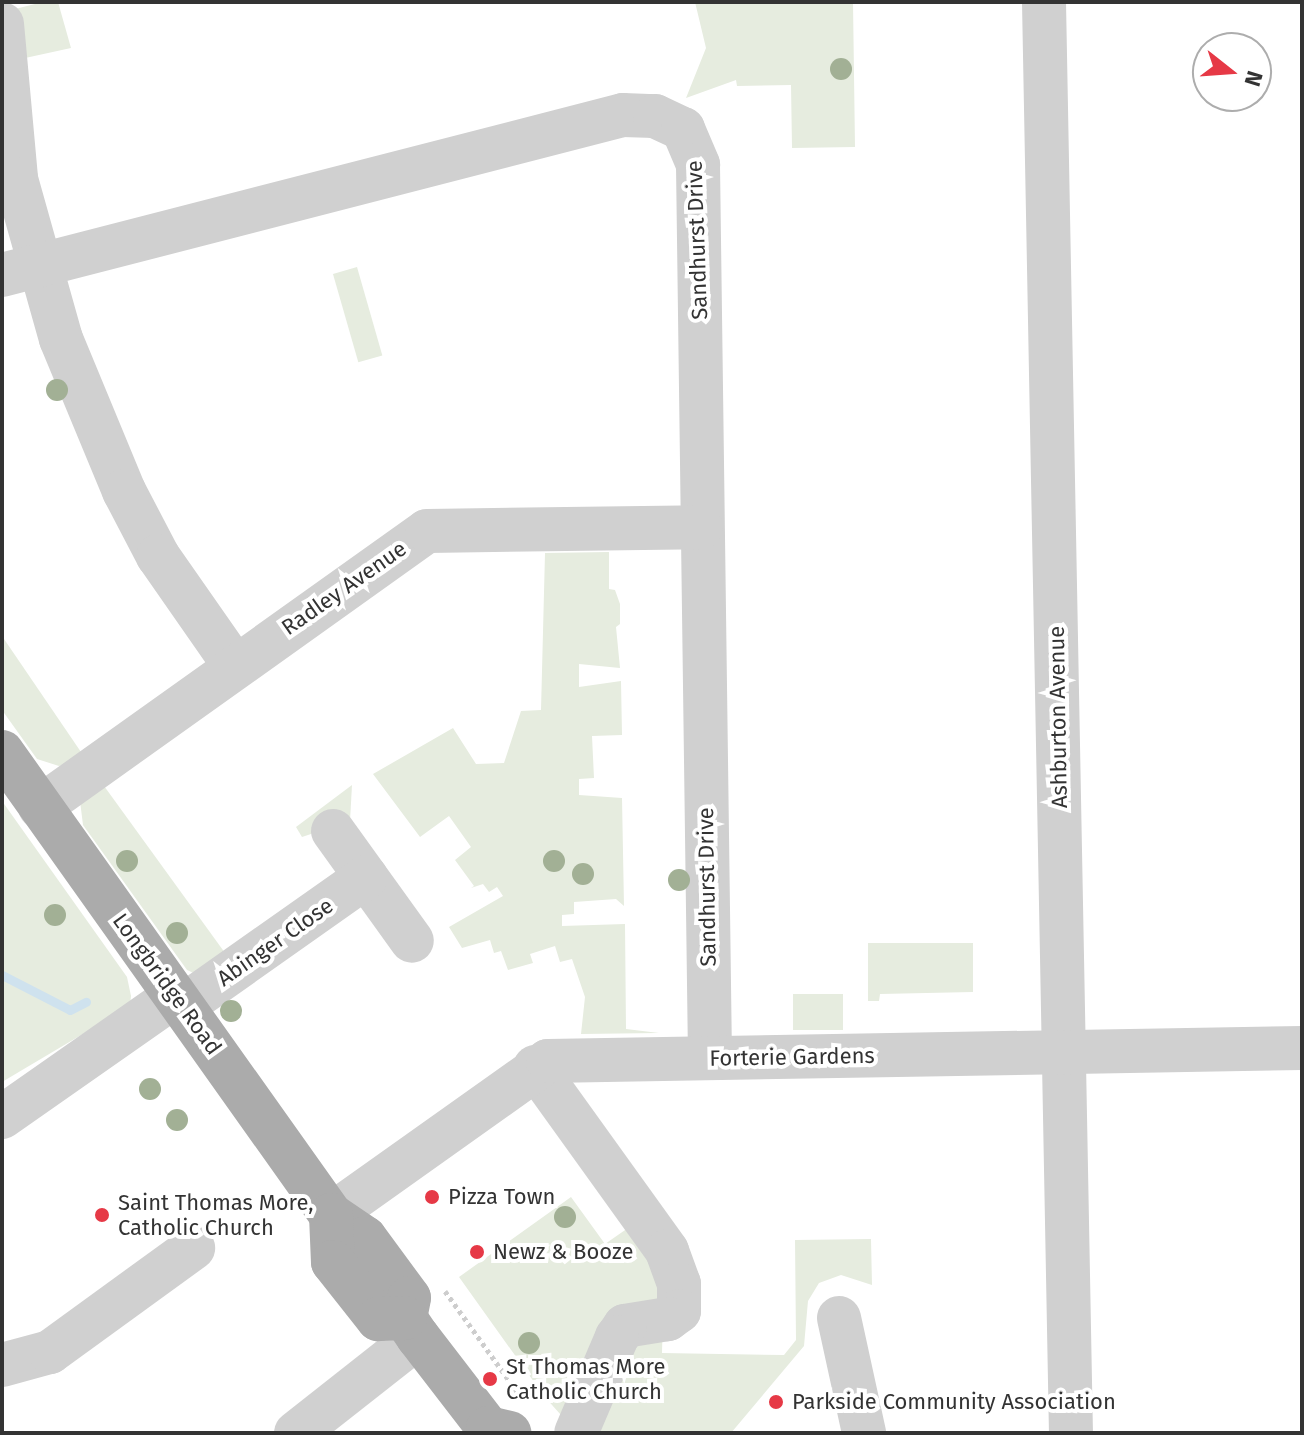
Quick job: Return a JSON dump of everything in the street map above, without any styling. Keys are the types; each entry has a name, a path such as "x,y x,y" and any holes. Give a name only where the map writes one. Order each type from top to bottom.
{"main road":[{"name":"Longbridge Road","path":"2,752 331,1215 365,1238 409,1298 412,1327 503,1425"}],"street":[{"name":"Ashburton Avenue","path":"1044,2 1071,1433"},
{"path":"2,24 21,270 74,376 124,491 158,556 234,665"},
{"name":"Sandhurst Drive","path":"21,270 623,115 669,121 693,145 698,165 710,1058"},
{"name":"Radley Avenue","path":"40,807 234,665 427,531 701,527"},
{"path":"333,831 412,941"},
{"name":"Abinger Close","path":"2,1117 366,877"},
{"name":"Forterie Gardens","path":"331,1215 535,1067 557,1060 1302,1048"},
{"path":"535,1067 667,1251 679,1284 679,1311 668,1319 625,1326 617,1337 576,1433"},
{"path":"2,1365 50,1352 193,1248"},
{"path":"839,1318 864,1433"},
{"path":"296,1433 412,1327"}],"path":[{"path":"436,1278 503,1425"}],"shaded area":[{"path":"43,2 58,2 71,48 16,60 11,10"},
{"path":"695,2 853,2 855,147 792,148 791,85 737,86 736,80 686,98 706,48"},
{"path":"357,267 382,355 358,362 333,274"},
{"path":"609,552 609,589 615,590 620,604 620,624 616,627 620,668 579,664 579,687 621,681 622,735 592,736 594,778 579,779 579,795 622,798 624,906 616,899 574,902 574,914 562,915 562,926 625,924 626,1029 659,1033 581,1034 585,997 572,959 560,962 555,946 530,954 533,963 508,970 501,951 494,953 490,940 462,948 449,927 503,896 497,887 489,892 483,884 471,888 474,886 455,860 471,847 449,816 420,837 373,774 453,728 476,764 504,763 521,711 541,710 545,553"},
{"path":"2,636 83,755 70,763 59,766 37,759 2,710"},
{"path":"99,779 233,964 200,976 187,970 83,825 80,801"},
{"path":"352,785 350,821 302,837 296,827"},
{"path":"2,801 127,977 131,996 130,1006 2,1082"},
{"path":"868,943 973,943 973,992 880,994 879,1001 868,1001"},
{"path":"793,994 843,994 843,1030 793,1030"},
{"path":"571,1197 605,1244 628,1228 664,1276 662,1353 784,1355 796,1340 795,1240 871,1239 872,1285 841,1275 819,1283 808,1301 804,1346 731,1433 577,1433 544,1396 459,1277"}],"waterway":[{"path":"2,975 70,1010 86,1002"}],"place":[{"name":"Pizza Town","path":"432,1197"},
{"name":"Saint Thomas More, Catholic Church","path":"102,1215"},
{"name":"Newz & Booze","path":"477,1252"},
{"name":"St Thomas More Catholic Church","path":"490,1379"},
{"name":"Parkside Community Association","path":"776,1402"}]}
